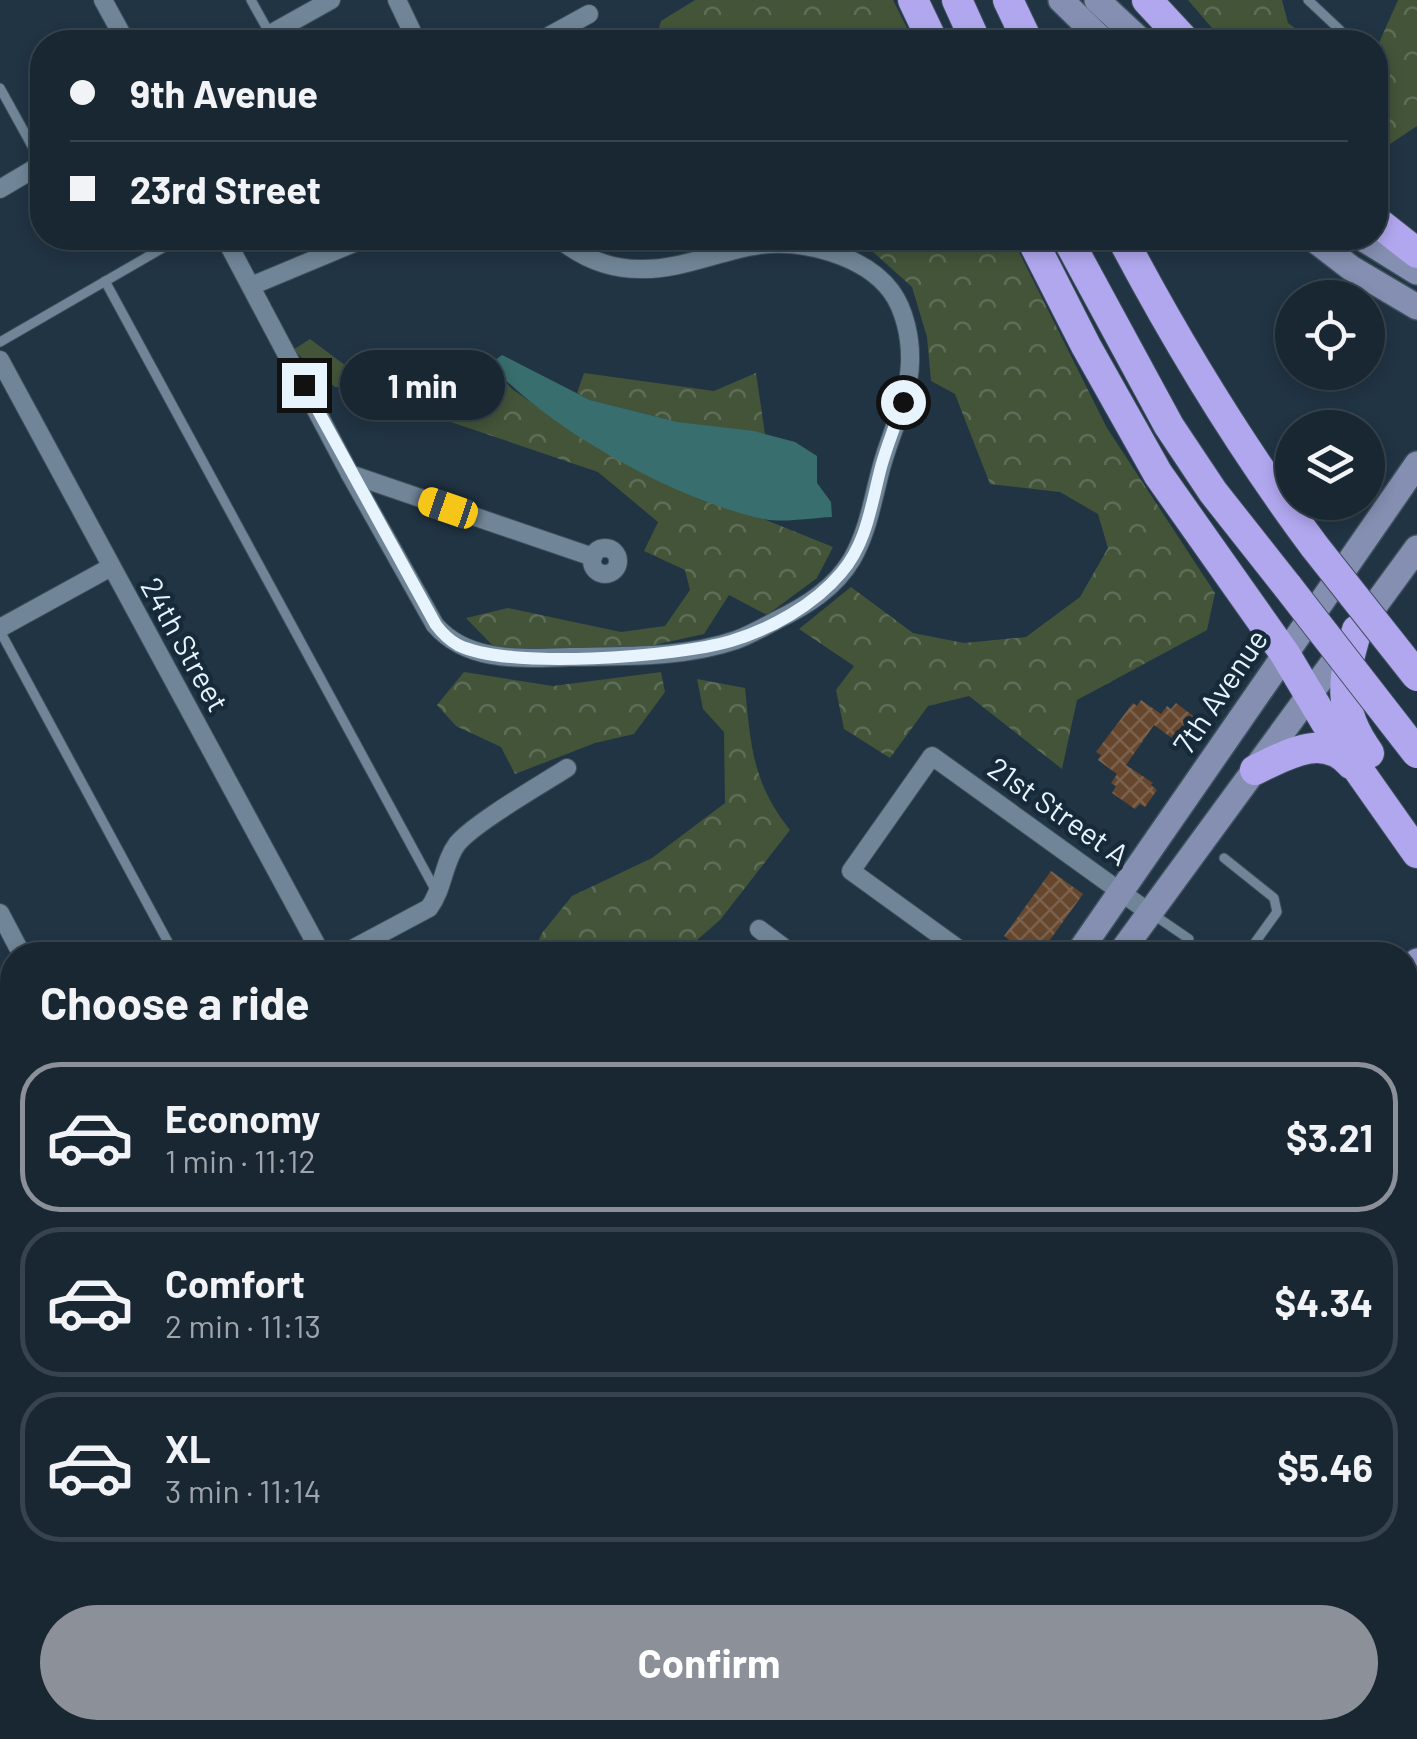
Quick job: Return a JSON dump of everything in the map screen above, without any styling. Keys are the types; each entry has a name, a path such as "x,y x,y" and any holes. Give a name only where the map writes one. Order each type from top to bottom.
{"highway":[{"path":"913,0 927,30"},
{"path":"957,0 971,30"},
{"path":"1008,0 1022,30"},
{"path":"1147,0 1175,30"},
{"path":"1388,230 1417,252"},
{"path":"1037,250 1158,474 1285,654 1361,776 1417,853"},
{"path":"1073,250 1169,426 1212,492 1417,753"},
{"path":"1129,250 1258,471 1417,676"},
{"path":"1357,630 1345,669 1347,715 1364,747 1414,815"},
{"path":"1255,770 1296,750 1318,748 1342,753 1361,776"}],"main road":[{"path":"1060,0 1091,30"},
{"path":"1097,0 1129,30"},
{"path":"1328,250 1417,307"},
{"path":"1381,250 1417,272"},
{"name":"7th Avenue","path":"1086,942 1417,464"},
{"path":"1129,942 1417,548"}],"street":[{"path":"102,0 119,30"},
{"path":"277,30 331,0"},
{"path":"397,0 412,30"},
{"path":"560,30 589,14"},
{"path":"0,189 30,171"},
{"path":"232,250 350,474 436,625 446,638 460,646 514,658 662,654 704,648 752,632 802,608 823,593 851,562 867,528 903,402 910,365 908,333 891,291 872,273 816,250"},
{"path":"251,286 337,250"},
{"path":"571,250 578,256 616,268 666,267 739,250"},
{"name":"24th Street","path":"0,360 315,942"},
{"path":"350,474 593,557"},
{"path":"0,630 111,568"},
{"name":"21st Street A","path":"950,942 851,871 932,756 1150,913"},
{"path":"366,942 429,908 438,895 458,842 567,768"},
{"path":"0,913 15,942"},
{"path":"765,934 776,942"}],"lane":[{"path":"250,0 260,30"},
{"path":"1308,0 1340,30"},
{"path":"0,88 30,142"},
{"path":"0,342 159,250"},
{"path":"105,281 438,895"},
{"path":"0,630 169,942"},
{"path":"1224,858 1274,898 1277,912 1255,942"},
{"path":"1150,913 1188,939"},
{"path":"763,942 765,934"}],"green space":[{"path":"695,0 893,0 908,30 658,30 661,21"},
{"path":"1188,0 1282,0 1288,23 1298,30 1214,30"},
{"path":"1398,0 1417,0 1417,126 1388,145 1388,30 1385,30"},
{"path":"871,250 1018,250 1107,428 1215,593 1207,630 1077,700 1062,769 969,696 928,706 890,758 844,729 836,690 854,666 799,629 851,587 913,633 964,643 1026,637 1080,597 1108,548 1098,514 1060,492 990,484 955,394 931,381 927,337 912,287"},
{"path":"310,339 350,369 409,351 453,352 490,364 512,389 604,452 699,499 833,547 817,578 767,615 729,595 704,634 636,649 495,648 466,618 508,608 621,632 665,626 690,590 685,570 644,551 658,522 598,472 436,417 411,390 335,387 293,350"},
{"path":"584,373 714,391 756,373 765,434 678,422 590,400 577,393"},
{"path":"464,672 553,686 661,672 665,692 634,734 595,743 515,774 501,747 456,726 437,705"},
{"path":"697,679 745,688 752,746 761,779 790,830 720,920 695,942 538,942 572,896 652,858 725,803 724,732 703,709"}],"shaded area":[{"path":"502,355 590,400 678,422 754,431 795,442 817,456 817,483 831,502 832,517 763,519 729,510 654,479 579,437 515,389 490,364"}],"building":[{"path":"1141,700 1161,714 1176,703 1200,721 1195,726 1200,730 1188,746 1154,725 1126,765 1157,790 1145,807 1140,804 1135,809 1112,793 1116,786 1111,783 1117,774 1098,760 1101,755 1096,752 1133,703 1137,706"},
{"path":"1051,871 1083,894 1048,942 1012,942 1004,936"}],"route":[{"path":"304,385 350,474 446,638 482,653 514,658 628,656 704,648 736,640 802,608 823,593 851,562 861,542 903,402"}]}
